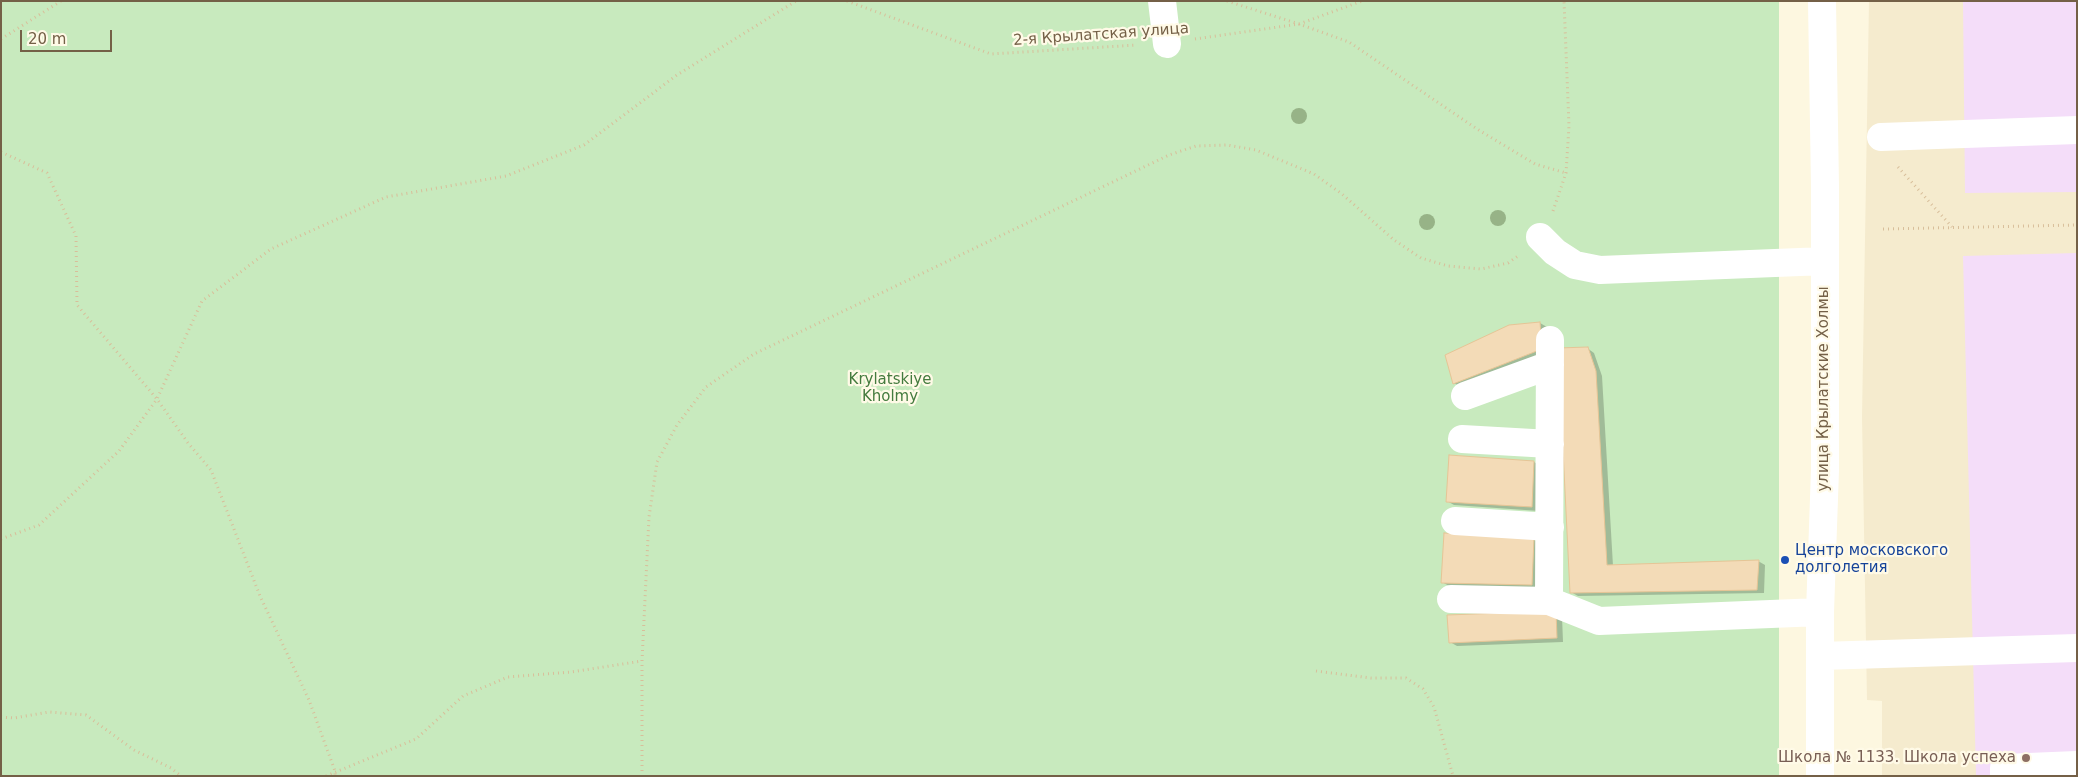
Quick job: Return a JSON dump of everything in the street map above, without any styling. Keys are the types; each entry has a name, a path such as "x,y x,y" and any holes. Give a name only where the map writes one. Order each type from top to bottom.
{"street":[{"path":"1162,1 1167,44"},
{"name":"улица Крылатские Холмы","path":"1820,776 1820,612 1825,470 1822,1"},
{"path":"1881,137 2077,130"},
{"path":"1540,237 1555,252 1575,265 1600,270 1825,261"},
{"path":"1465,396 1550,352 1549,601"},
{"path":"1462,439 1550,444"},
{"path":"1456,521 1550,527"},
{"path":"1452,599 1549,601 1599,621 1820,612"},
{"path":"1820,656 2077,648"},
{"path":"2004,776 2004,768 2077,765"}],"path":[{"path":"1,39 61,1"},
{"path":"1,539 39,525 119,451 157,399 202,301 271,249 386,197 506,176 584,145 677,75 796,1"},
{"name":"2-я Крылатская улица","path":"847,1 991,54 1167,44 1299,24 1362,1"},
{"path":"1227,1 1349,42 1493,139 1535,164 1566,172"},
{"path":"642,776 642,661 649,517 657,462 677,425 706,387 754,354 1169,155 1196,146 1227,145 1256,150 1314,174 1342,194 1394,240 1421,258 1448,266 1481,268 1508,263 1530,248 1540,237 1557,203 1566,172 1569,126 1564,1"},
{"path":"1,152 47,173 76,236 77,305 157,399 188,443 212,470 260,596 309,700 335,774"},
{"path":"1894,162 1952,228"},
{"path":"1884,229 2077,226"},
{"path":"326,776 335,774 416,739 463,696 508,677 571,672 642,661"},
{"path":"1316,671 1371,678 1406,678 1423,689 1434,707 1453,776"},
{"path":"1,716 14,718 49,712 86,715 134,750 171,768 181,776"}],"shaded area":[{"path":"1869,1 2077,1 2077,776 1882,776 1882,701 1867,700 1862,417"},
{"path":"1963,1 2077,1 2077,192 1965,193"},
{"path":"2077,253 2077,776 1976,776 1963,256"}],"green space":[{"name":"Krylatskiye Kholmy","path":"1,1 1779,1 1779,776 1,776"}],"building":[{"path":"1540,322 1542,349 1453,384 1445,355 1509,325"},
{"path":"1588,347 1596,371 1607,565 1759,560 1757,590 1570,593 1558,348"},
{"path":"1449,455 1534,461 1532,507 1446,502"},
{"path":"1444,533 1534,538 1532,585 1441,583"},
{"path":"1556,611 1557,638 1449,643 1447,615"}],"place":[{"name":"Центр московского долголетия","path":"1785,560"},
{"name":"Школа № 1133. Школа успеха","path":"2026,758"}]}
